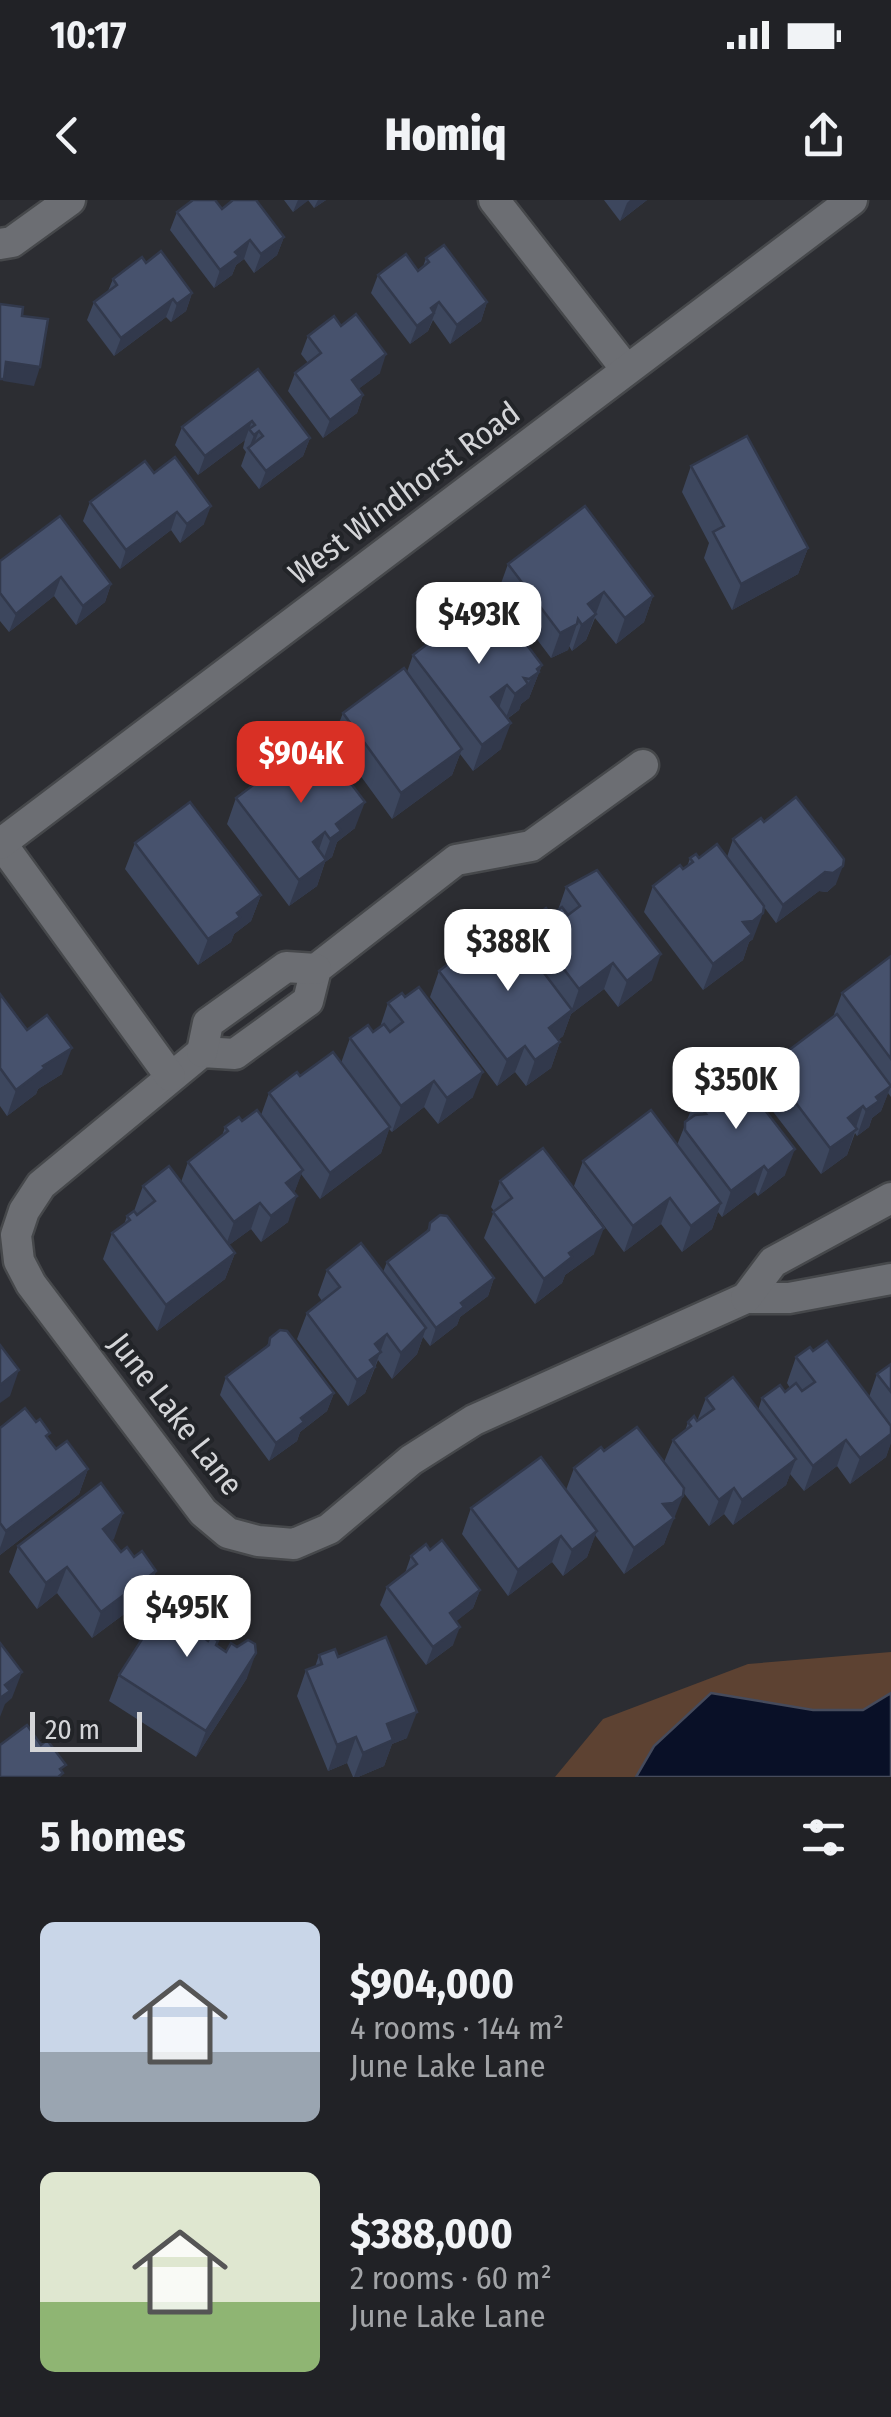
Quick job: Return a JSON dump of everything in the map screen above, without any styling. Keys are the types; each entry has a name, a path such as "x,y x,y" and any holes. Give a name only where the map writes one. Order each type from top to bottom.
{"street":[{"path":"0,244 12,242 70,200"},
{"path":"494,200 626,369"},
{"name":"West Windhorst Road","path":"1,844 852,200"},
{"name":"June Lake Lane","path":"643,765 531,846 456,860 316,970 308,1001 235,1054 202,1052 170,1076 42,1186 24,1211 16,1234 19,1260 31,1284 203,1512 228,1532 258,1541 294,1544 329,1529 411,1460 474,1420 746,1298 789,1298 891,1278"},
{"path":"1,844 170,1076"},
{"name":"June Lake Lane","path":"202,1052 208,1023 286,967 316,970"},
{"name":"June Lake Lane","path":"746,1298 773,1262 891,1198"}],"shaded area":[{"path":"891,1652 891,1693 863,1710 813,1710 711,1693 654,1746 636,1777 555,1777 603,1719 748,1664"}],"water":[{"path":"711,1693 813,1710 863,1710 891,1693 891,1777 636,1777 654,1746"}],"building":[{"path":"193,200 215,200 222,209 233,200 256,200 284,237 261,254 250,240 235,252 239,256 220,270 177,212"},
{"path":"444,245 487,302 457,325 439,302 431,308 434,313 417,326 378,275 406,254 418,271 429,262 426,258"},
{"path":"161,251 192,293 177,304 173,299 121,338 94,302 117,285 113,279 142,257 146,263"},
{"path":"0,304 23,307 22,316 48,319 40,367 6,362 4,379 0,379"},
{"path":"356,314 386,354 352,380 363,395 330,420 295,373 321,353 308,336 334,316 341,326"},
{"path":"258,369 310,438 266,471 248,448 263,436 259,431 254,435 249,429 255,425 252,421 205,456 182,427"},
{"path":"747,436 808,548 741,584 713,532 724,526 691,466"},
{"path":"175,457 211,506 187,524 177,512 126,550 90,502 145,461 154,473"},
{"path":"585,506 653,596 625,618 604,592 588,604 596,614 582,625 578,619 577,624 560,633 508,564"},
{"path":"60,516 111,584 83,606 61,577 16,614 0,593 0,561"},
{"path":"490,596 542,665 537,669 539,672 524,678 528,684 515,694 507,685 491,697 511,723 482,745 413,655"},
{"path":"404,668 462,749 401,793 343,713"},
{"path":"316,738 365,802 336,824 341,831 330,839 325,832 313,842 326,860 299,880 236,798"},
{"path":"796,797 844,859 843,866 833,873 825,872 783,905 733,839 761,818 764,822"},
{"path":"190,802 261,895 237,913 240,917 208,939 135,843"},
{"path":"717,844 764,906 763,913 753,921 743,922 752,934 713,964 653,886 680,865 683,869 693,862 690,858 696,854 699,858"},
{"path":"597,870 661,954 627,981 613,963 579,989 528,922 546,908 551,915 562,907 568,915 580,906 566,887"},
{"path":"507,924 572,1010 549,1028 560,1042 535,1060 525,1046 507,1060 439,971"},
{"path":"891,956 891,1059 842,993"},
{"path":"419,987 483,1072 447,1098 434,1081 401,1106 350,1038 368,1025 373,1032 384,1024 390,1032 403,1022 388,1003"},
{"path":"0,994 27,1030 47,1015 72,1048 16,1090 0,1068"},
{"path":"837,1014 891,1086 876,1097 879,1101 866,1110 863,1106 848,1118 857,1129 830,1148 768,1066"},
{"path":"333,1052 390,1127 330,1173 269,1093"},
{"path":"734,1070 795,1149 768,1171 764,1166 731,1191 685,1130 685,1122 706,1114 695,1100"},
{"path":"257,1110 303,1170 286,1183 297,1196 271,1216 260,1203 234,1222 188,1162 228,1131 225,1127"},
{"path":"651,1110 721,1203 691,1226 670,1198 633,1226 583,1161"},
{"path":"543,1148 604,1228 569,1253 572,1257 544,1279 493,1212 512,1198 500,1181"},
{"path":"169,1166 235,1253 166,1305 112,1233 130,1220 127,1216 134,1211 137,1215 155,1201 143,1186"},
{"path":"440,1215 447,1216 494,1278 436,1328 387,1262 429,1230 430,1223"},
{"path":"361,1243 426,1328 401,1353 387,1334 375,1344 381,1352 370,1360 375,1367 357,1380 307,1313 340,1287 327,1270"},
{"path":"280,1330 287,1331 334,1393 276,1443 226,1377 269,1345 270,1338"},
{"path":"827,1341 891,1426 891,1434 860,1458 846,1440 813,1466 762,1398 780,1385 785,1392 796,1383 802,1391 815,1382 796,1357"},
{"path":"0,1345 19,1370 0,1385"},
{"path":"891,1364 891,1392 877,1374"},
{"path":"733,1377 796,1459 742,1500 734,1488 719,1500 673,1440 691,1426 688,1422 694,1416 697,1421 714,1409 706,1398"},
{"path":"25,1408 36,1422 40,1419 56,1449 67,1441 88,1469 6,1531 0,1523 0,1428"},
{"path":"637,1427 684,1488 683,1496 663,1504 674,1518 634,1548 574,1468"},
{"path":"541,1457 597,1531 572,1550 561,1536 518,1570 471,1508"},
{"path":"101,1483 123,1513 103,1529 121,1552 127,1547 134,1557 142,1551 156,1571 101,1612 67,1567 46,1583 18,1546"},
{"path":"442,1540 480,1590 450,1613 460,1627 433,1647 387,1587 417,1564 411,1556 426,1544 430,1550"},
{"path":"178,1583 218,1606 200,1635 208,1641 211,1636 226,1652 231,1643 237,1647 248,1640 255,1644 256,1653 206,1731 119,1675"},
{"path":"386,1637 417,1712 387,1724 393,1740 363,1753 356,1737 337,1745 306,1670 322,1664 319,1655 335,1649 338,1657"},
{"path":"0,1643 22,1672 5,1685 10,1691 0,1698"},
{"path":"27,1725 41,1745 47,1740 66,1765 58,1777 0,1777 0,1745"}]}
